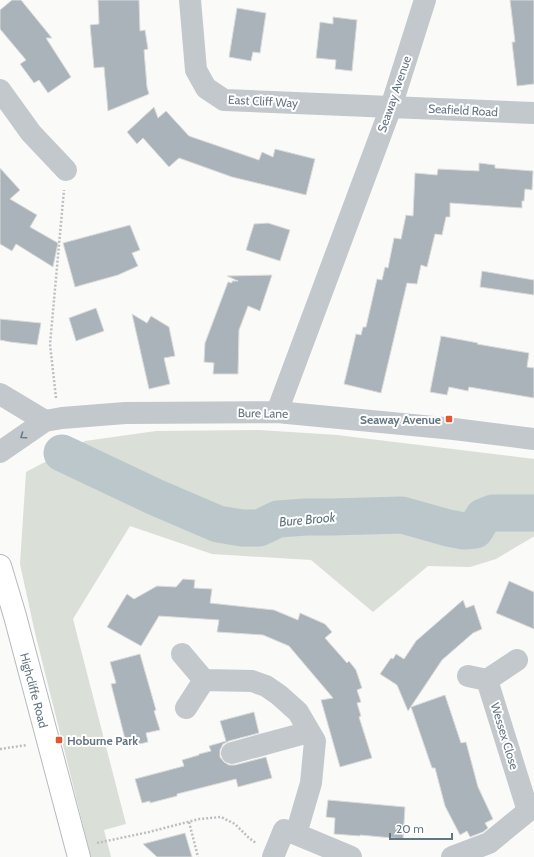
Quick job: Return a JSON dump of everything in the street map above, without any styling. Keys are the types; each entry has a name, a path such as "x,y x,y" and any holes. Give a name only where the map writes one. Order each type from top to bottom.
{"main road":[{"name":"Highcliffe Road","path":"0,566 84,851"},
{"name":"Highcliffe Road","path":"0,586 15,616"}],"street":[{"name":"East Cliff Way","path":"190,0 196,70 206,88 224,100 391,107"},
{"name":"Seaway Avenue","path":"277,412 391,107 425,0"},
{"path":"0,90 31,133 66,170"},
{"name":"Seafield Road","path":"391,107 534,113"},
{"path":"0,394 51,412"},
{"name":"Bure Lane","path":"0,452 51,412 62,418 125,413 277,412 454,429 534,439"},
{"path":"182,654 204,680 252,681 266,686 279,695 298,712 315,741 310,783 296,834"},
{"name":"Wessex Close","path":"517,660 478,678 531,808"},
{"path":"186,708 204,680"},
{"path":"232,753 309,732"},
{"path":"452,857 489,843 531,808"},
{"path":"274,853 284,830 350,857"}],"path":[{"path":"51,412 50,344 66,170"},
{"path":"0,749 30,745"},
{"path":"84,851 200,819 221,818 235,824 249,838 274,853"},
{"path":"188,822 198,857"}],"shaded area":[{"path":"259,430 337,435 534,459 534,537 496,559 470,567 428,566 373,612 311,560 212,554 130,526 73,619 126,824 104,830 111,857 91,857 35,633 20,564 26,472 85,441 156,431"}],"building":[{"path":"12,0 21,0 52,38 46,38 71,77 48,93 39,80 34,83 20,64 26,60 0,29 0,10"},
{"path":"98,0 139,0 140,31 145,30 148,49 144,50 149,94 108,111 104,67 94,68 90,25 99,24"},
{"path":"510,0 534,0 534,84 517,86 512,42 515,42"},
{"path":"237,8 266,13 260,53 253,52 251,61 229,57"},
{"path":"333,17 357,20 352,71 335,69 336,60 316,58 320,22 333,24"},
{"path":"154,107 158,118 166,111 189,136 259,160 262,152 273,157 275,149 315,159 306,195 232,177 179,158 169,167 143,138 137,144 127,132"},
{"path":"479,163 495,165 495,168 533,171 532,190 525,189 522,208 450,203 450,217 446,217 442,235 435,234 427,267 421,265 417,284 407,283 381,393 344,384 356,334 361,335 363,327 366,327 377,279 382,280 385,267 388,268 394,238 401,239 406,215 413,216 415,173 437,175 438,169 479,171"},
{"path":"0,168 20,190 10,199 37,215 30,227 58,243 53,267 16,244 12,251 0,244"},
{"path":"268,223 290,230 280,261 246,250 254,224"},
{"path":"130,225 140,250 132,253 138,266 118,275 75,287 63,243"},
{"path":"482,271 534,280 534,295 480,287"},
{"path":"272,275 260,311 248,306 239,330 238,374 213,374 214,363 204,362 205,343 228,282 232,283 232,281 238,281 227,276"},
{"path":"96,308 104,331 76,341 69,318"},
{"path":"132,314 147,323 151,316 169,327 175,356 164,358 170,384 149,389"},
{"path":"0,319 41,323 37,345 0,340"},
{"path":"441,336 529,353 527,367 534,368 534,398 469,387 468,391 449,387 447,395 430,392"},
{"path":"183,579 195,580 194,588 212,589 210,603 274,610 298,620 300,613 325,624 332,632 325,638 347,663 349,661 356,670 362,688 357,690 361,702 357,703 361,716 359,717 372,758 340,767 321,700 333,698 289,646 263,635 217,632 219,620 159,616 141,646 107,627 127,594 134,599 157,586 176,587"},
{"path":"509,581 534,592 534,629 496,613"},
{"path":"463,600 466,608 474,605 482,629 473,633 442,660 408,711 397,685 380,674 391,658 393,659 396,654 404,659 416,641"},
{"path":"140,654 156,710 154,711 160,730 146,733 148,742 131,746 129,738 125,739 111,684 116,683 110,662"},
{"path":"445,695 461,743 466,742 478,787 493,819 485,823 488,828 483,832 470,837 467,831 460,835 445,806 435,768 432,768 411,707"},
{"path":"254,712 259,733 223,744 220,750 220,757 229,765 235,765 266,757 272,778 238,787 236,779 177,794 177,796 150,803 150,801 142,803 135,779 184,766 182,760 211,751 209,746 226,741 220,721"},
{"path":"328,800 405,807 403,839 334,834 335,818 326,817"},
{"path":"185,833 192,857 157,857 143,844"}],"waterway":[{"name":"Bure Brook","path":"62,453 155,497 218,524 242,528 259,528 278,519 402,515 464,531 475,530 483,517 493,513 534,513"}],"place":[{"name":"Seaway Avenue","path":"449,419"},
{"name":"Hoburne Park","path":"59,740"}]}
